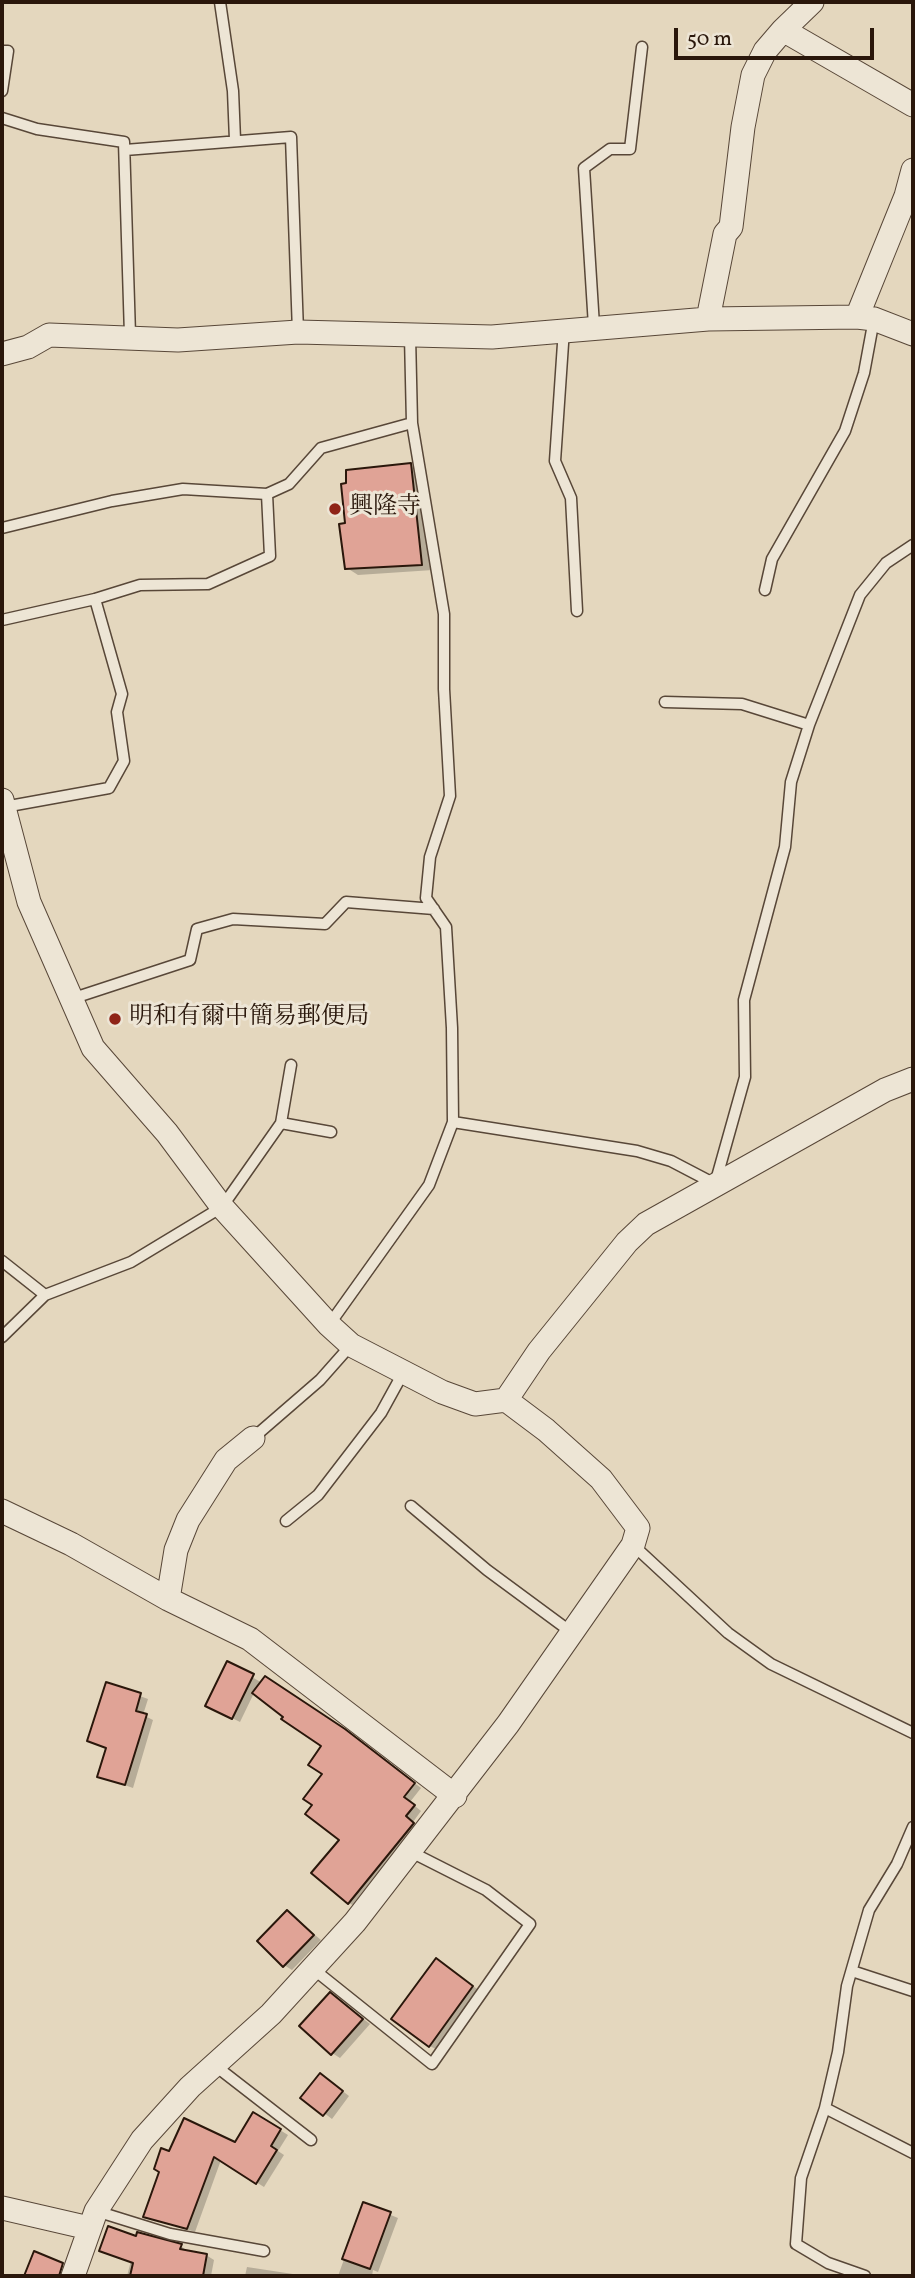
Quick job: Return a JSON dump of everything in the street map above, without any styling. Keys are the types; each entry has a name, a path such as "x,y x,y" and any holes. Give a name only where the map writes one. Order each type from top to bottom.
{"street":[{"path":"708,319 725,234 731,227 752,75 765,51 812,2"},
{"path":"783,30 913,105"},
{"path":"865,318 910,197 913,170"},
{"path":"2,354 28,346 49,335 130,335 178,340 298,332 492,337 594,326 708,319 865,318 913,334"},
{"path":"3,804 29,902 74,998 93,1048 167,1133 222,1207 329,1325 351,1345 403,1373 475,1404 506,1400 546,1430 601,1479 638,1528 634,1545 455,1796 355,1922 249,2035 213,2064 142,2140 93,2220 73,2276"},
{"path":"506,1400 539,1351 627,1242 661,1214 715,1184 737,1176 885,1090 913,1079"},
{"path":"168,1599 176,1550 188,1520 226,1460 253,1438"},
{"path":"2,1511 71,1544 168,1599 250,1639 455,1796"},
{"path":"2,2208 93,2220"}],"lane":[{"path":"220,2 224,48 233,91 235,140"},
{"path":"594,326 584,168 610,149 630,149 642,47"},
{"path":"2,51 8,51 2,91"},
{"path":"2,118 37,129 124,142 130,335"},
{"path":"125,150 290,137 298,332"},
{"path":"765,590 772,559 845,431 864,373 865,318"},
{"path":"564,330 555,461 571,498 577,611"},
{"path":"329,1325 429,1185 453,1122 453,1028 446,927 426,898 430,857 450,796 444,689 444,614 412,423 410,336"},
{"path":"2,528 112,501 183,489 267,494 289,484 321,448 412,423"},
{"path":"2,620 95,599 140,585 208,584 270,556 267,494"},
{"path":"453,1122 637,1151 671,1161 715,1184 745,1077 744,1000 785,847 791,782 809,724 860,595 886,562 913,545"},
{"path":"3,804 109,789 124,761 117,712 122,694 95,599"},
{"path":"665,702 742,704 809,724"},
{"path":"74,998 190,960 197,929 233,919 325,924 346,902 434,909"},
{"path":"2,1337 45,1295 131,1262 222,1207 281,1123 291,1065"},
{"path":"281,1123 331,1132"},
{"path":"2,1261 45,1295"},
{"path":"253,1438 320,1380 351,1345"},
{"path":"286,1521 318,1494 381,1413 403,1373"},
{"path":"411,1506 487,1570 571,1632"},
{"path":"634,1545 727,1633 771,1664 913,1733"},
{"path":"865,2276 828,2263 796,2244 801,2178 825,2108 852,1971 869,1910 897,1864 913,1827"},
{"path":"312,1968 432,2064 530,1924 486,1889 411,1852"},
{"path":"852,1971 913,1991"},
{"path":"213,2064 311,2140"},
{"path":"825,2108 913,2152"},
{"path":"93,2220 264,2251"}],"building":[{"path":"411,463 422,565 345,569 339,524 345,523 341,484 346,483 346,470"},
{"path":"227,1661 254,1674 232,1719 205,1706"},
{"path":"265,1676 345,1729 415,1783 404,1797 415,1805 406,1816 414,1823 348,1904 311,1873 339,1840 305,1814 312,1805 303,1799 322,1774 308,1765 321,1746 281,1719 283,1717 252,1693"},
{"path":"106,1682 141,1693 136,1711 147,1714 125,1785 97,1777 106,1748 87,1741"},
{"path":"287,1910 314,1935 283,1967 257,1941"},
{"path":"436,1958 473,1986 429,2047 391,2019"},
{"path":"330,1992 363,2019 331,2055 299,2026"},
{"path":"320,2073 343,2091 323,2116 300,2098"},
{"path":"253,2112 281,2129 271,2146 277,2150 256,2184 214,2157 187,2229 143,2217 159,2172 154,2169 161,2148 169,2151 184,2118 235,2142"},
{"path":"363,2202 391,2212 370,2269 342,2259"},
{"path":"108,2226 136,2236 137,2232 182,2244 180,2249 207,2254 203,2276 130,2276 133,2263 99,2251"},
{"path":"34,2251 63,2263 59,2276 24,2276"}],"place":[{"name":"興隆寺","path":"335,509"},
{"name":"明和有爾中簡易郵便局","path":"115,1019"}]}
